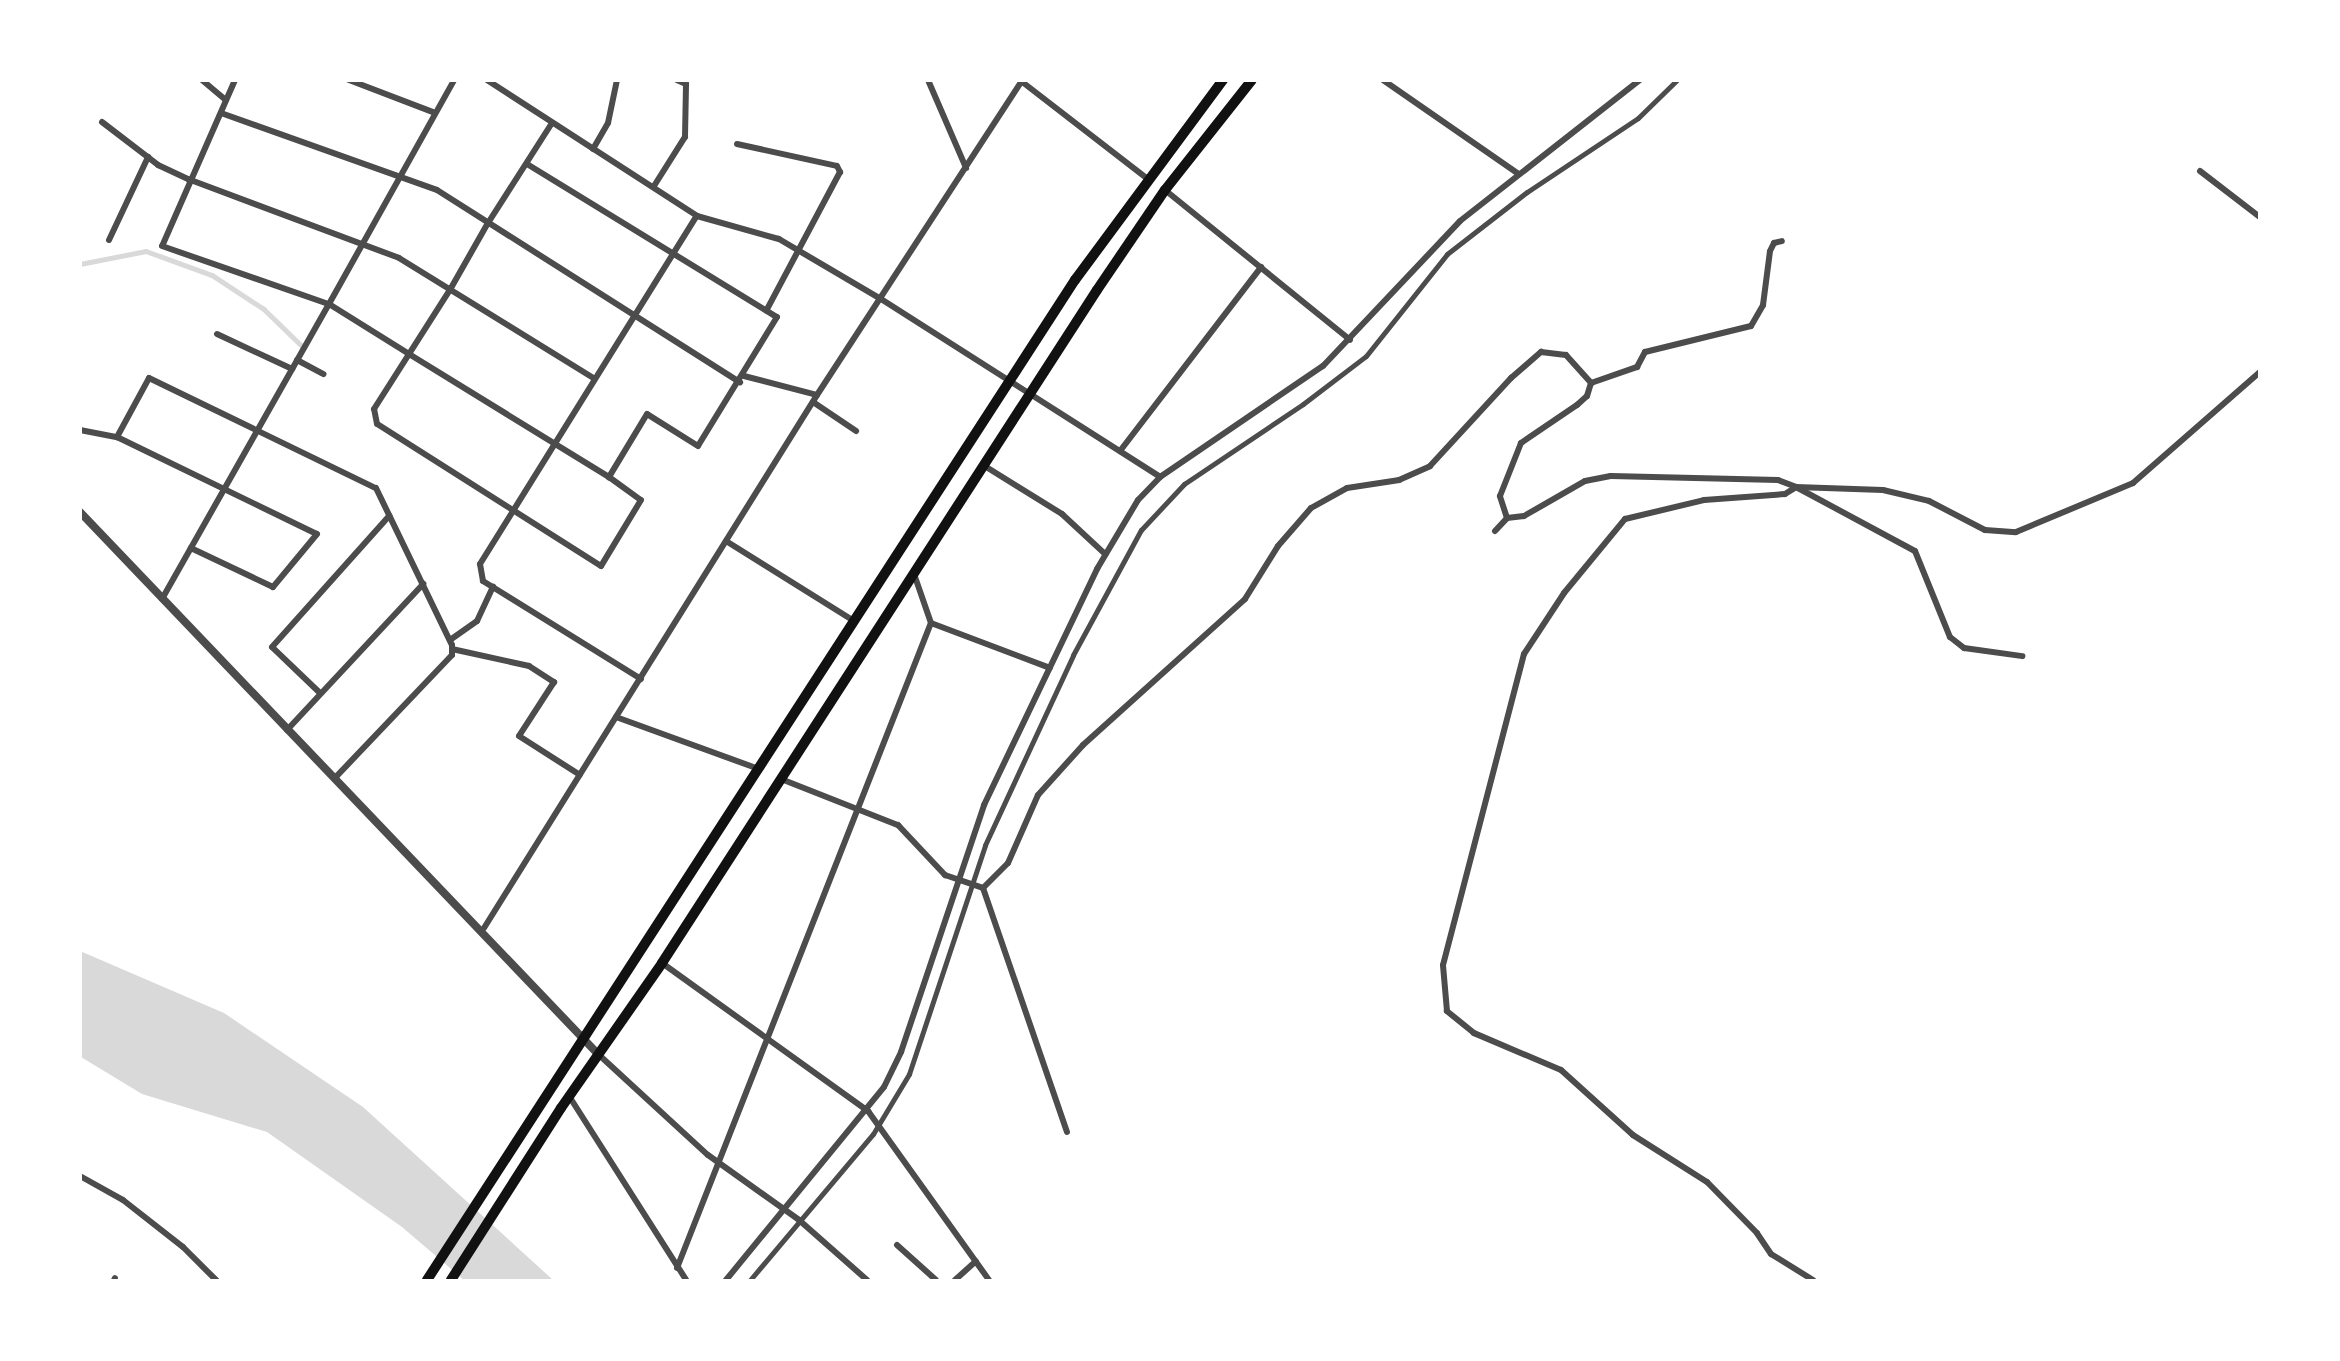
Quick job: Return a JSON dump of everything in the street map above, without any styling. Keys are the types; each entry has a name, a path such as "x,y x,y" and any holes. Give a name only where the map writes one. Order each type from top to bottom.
{"highway":[{"path":"427,1280 760,769 1009,380 1148,179 1223,80"},
{"path":"451,1280 561,1108 662,963 983,465 1165,190 1252,80"}],"street":[{"path":"202,80 226,100"},
{"path":"235,80 188,179 162,246 329,304 409,354 609,477 641,500 601,566 377,424 374,409 409,354 451,288 488,223 552,123"},
{"path":"349,80 433,112"},
{"path":"162,599 364,242 433,112 454,80"},
{"path":"487,80 697,216 779,239 881,299 1160,477"},
{"path":"593,149 608,123 617,80"},
{"path":"653,186 685,137 686,84 677,80"},
{"path":"928,80 966,168"},
{"path":"1383,80 1519,174"},
{"path":"726,1280 868,1111 901,1052 984,805 1105,554 1138,500 1160,477 1288,393 1350,340 1439,240 1640,80"},
{"path":"750,1280 877,1128 921,1045 970,884 1110,582 1160,508 1184,484 1348,371 1366,356 1447,254 1527,192 1638,118 1677,80"},
{"path":"484,928 817,395 1022,81 1148,179"},
{"path":"220,113 437,190 633,319 742,379 817,395"},
{"path":"102,122 148,157 188,179 364,242 451,288 593,378"},
{"path":"737,144 837,166 839,172 766,311"},
{"path":"109,240 148,157"},
{"path":"527,164 672,256 777,317 742,379 698,446 647,414 609,477"},
{"path":"2200,171 2259,217"},
{"path":"1165,190 1350,340"},
{"path":"641,680 483,581 480,564 593,378 697,216"},
{"path":"1591,383 1634,369 1645,352 1655,347 1751,326 1761,312 1770,251 1774,243 1782,241"},
{"path":"1120,451 1261,267"},
{"path":"217,334 292,369"},
{"path":"983,888 1008,863 1038,795 1083,746 1245,599 1278,546 1311,508 1347,488 1399,480 1430,466 1511,378 1541,352 1566,355 1591,383"},
{"path":"297,360 323,374"},
{"path":"1813,1280 1771,1254 1757,1233 1707,1182 1633,1136 1562,1070 1464,1027 1447,1011 1442,983 1512,694 1534,634 1617,526 1632,515 1716,498 1785,494 1796,487 1883,490 1929,501 1985,530 2016,532 2133,484 2259,372"},
{"path":"117,437 149,378 370,483 424,584 450,640 452,655 335,778"},
{"path":"1507,518 1500,496 1516,450 1532,432 1577,405 1587,396 1591,383"},
{"path":"813,402 856,431"},
{"path":"80,430 117,437 317,534 273,587 191,548"},
{"path":"983,465 1062,514 1105,554"},
{"path":"1495,531 1507,518 1524,516 1585,481 1611,476 1778,480 1915,551 1950,637 1964,648 2022,656"},
{"path":"80,512 287,730 484,928 584,1041 708,1154 799,1220 867,1280"},
{"path":"320,694 272,647 389,516"},
{"path":"726,541 854,621"},
{"path":"677,1269 862,809 931,623 913,573"},
{"path":"287,730 424,584"},
{"path":"450,640 477,621 493,587"},
{"path":"931,623 1050,668"},
{"path":"452,649 529,666 554,682 519,736 580,775"},
{"path":"616,717 760,769"},
{"path":"781,779 898,825 945,875 983,888"},
{"path":"983,888 1067,1132"},
{"path":"662,963 868,1111 877,1128 989,1280"},
{"path":"569,1096 686,1280"},
{"path":"81,1176 123,1200 183,1247 216,1280"},
{"path":"897,1244 936,1280"},
{"path":"955,1280 976,1261"}],"shaded area":[{"path":"80,951 224,1013 363,1107 553,1280 464,1280 402,1227 267,1132 142,1094 81,1057"}],"waterway":[{"path":"80,264 146,251 212,275 264,309 301,345"}]}
